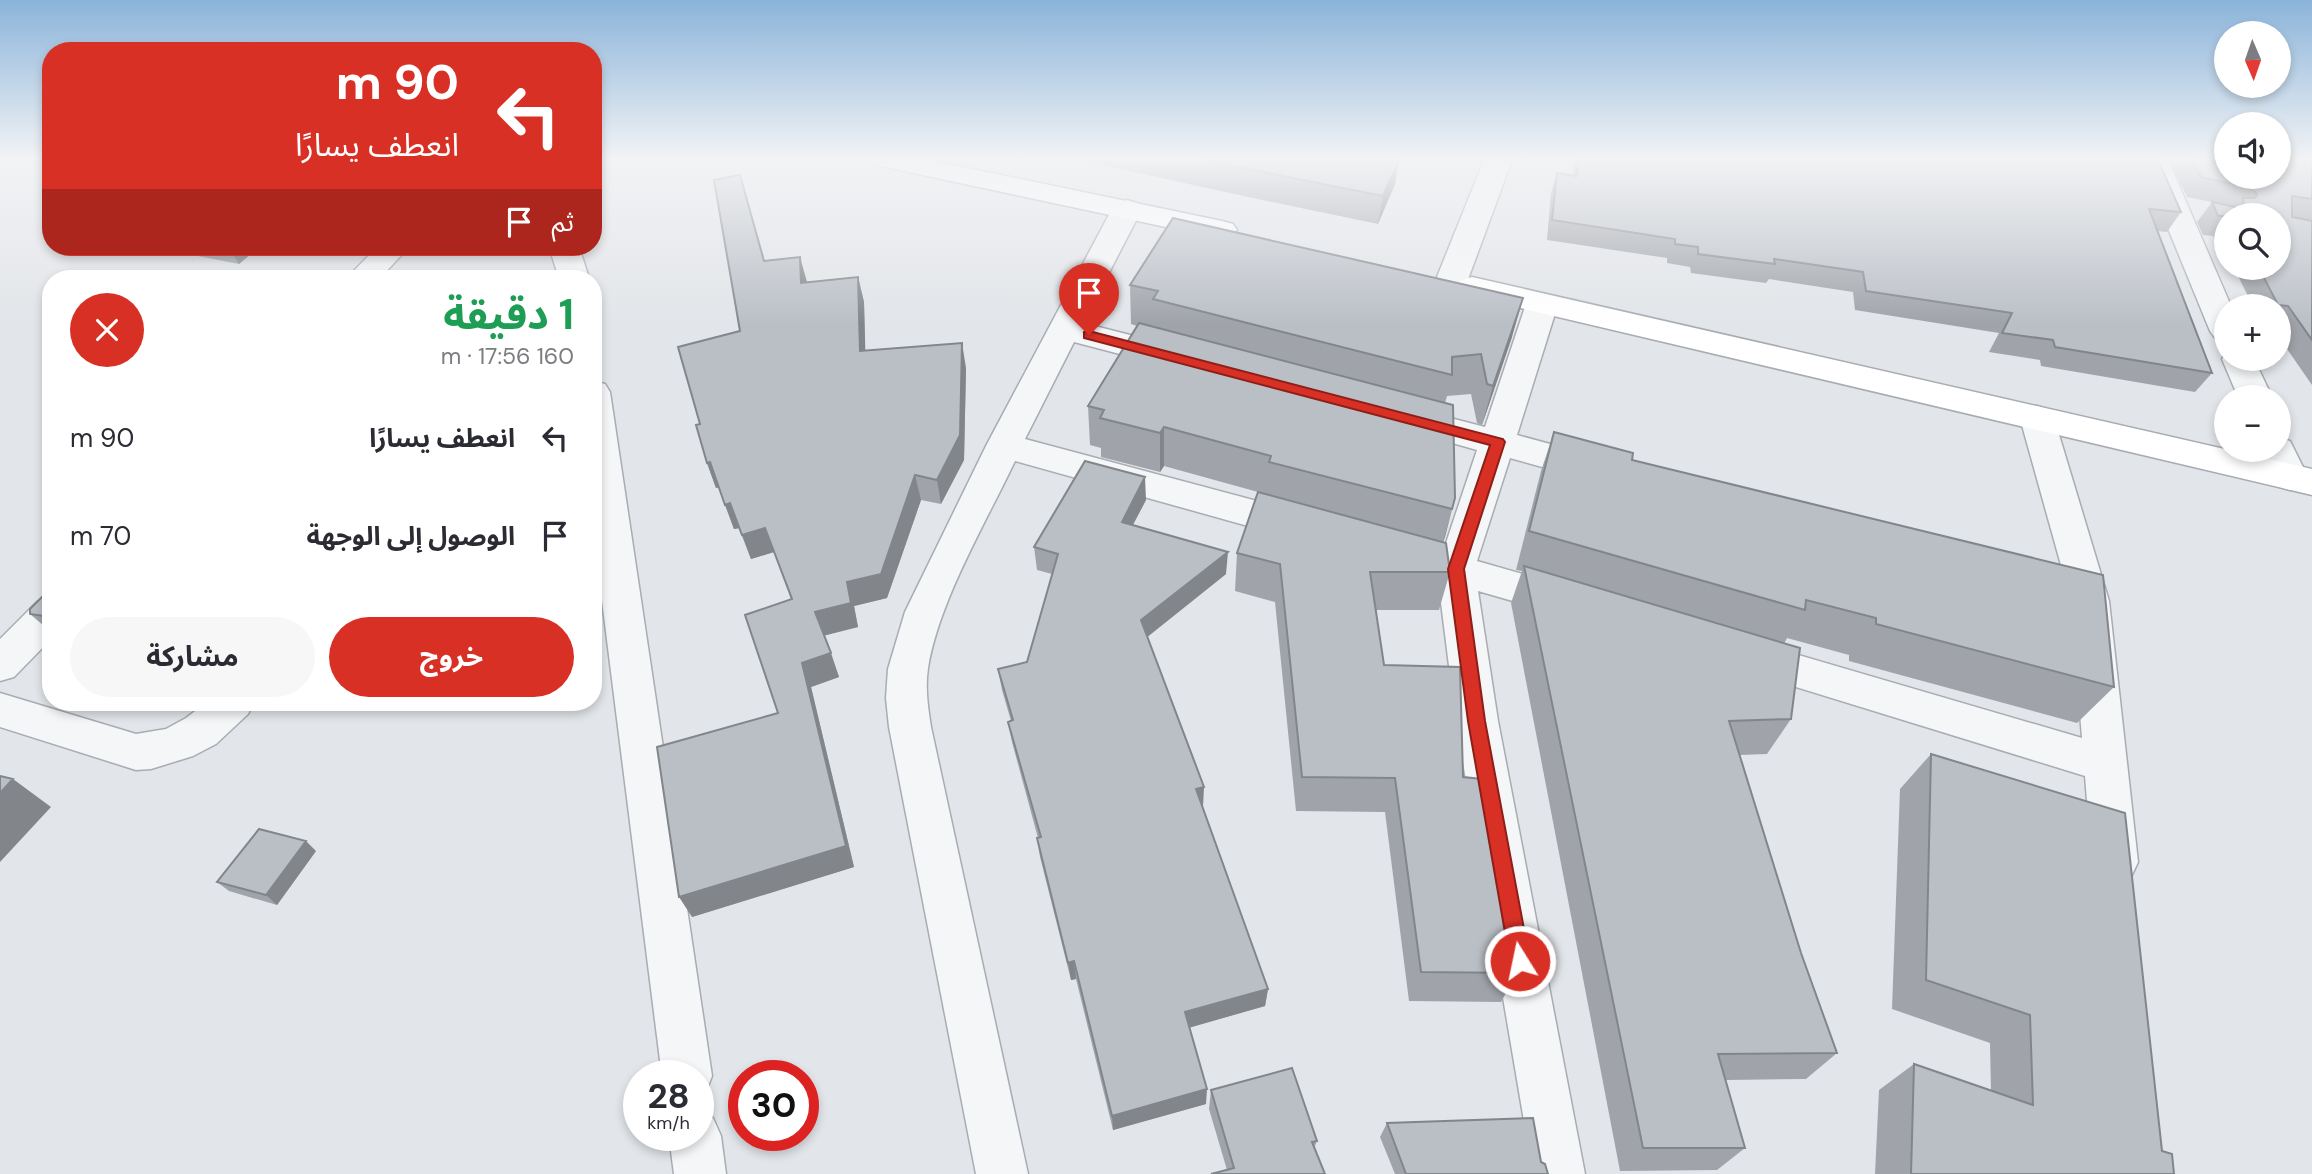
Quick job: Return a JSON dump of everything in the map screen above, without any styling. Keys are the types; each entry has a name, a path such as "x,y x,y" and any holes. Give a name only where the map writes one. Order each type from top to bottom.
{"main road":[{"path":"1153,215 1248,236"},
{"path":"1437,279 2037,418 2293,469"}],"street":[{"path":"1002,1174 910,727 905,695 908,667 917,634 1003,446 1124,215"},
{"path":"1437,279 1470,215"},
{"path":"2187,215 2214,295"},
{"path":"370,270 385,256"},
{"path":"1542,304 1456,569 1477,721 1559,1174"},
{"path":"1064,329 1208,366"},
{"path":"1379,411 1632,478"},
{"path":"2037,418 2070,596 2106,764 2118,900"},
{"path":"1003,446 1456,569 1602,612"},
{"path":"602,497 685,1060"},
{"path":"0,665 42,622"},
{"path":"1708,644 2106,764"},
{"path":"0,710 136,752 158,751 179,745 202,732 224,711"},
{"path":"697,1151 700,1174"}],"building":[{"path":"720,215 751,215 764,261 800,257 801,283 858,277 860,351 962,343 960,435 937,480 915,475 881,574 847,582 851,603 815,612 831,653 802,663 846,846 679,897 657,747 778,713 745,615 792,599 765,528 742,535 730,503 725,505 710,462 707,463 696,425 700,424 678,347 740,331"},
{"path":"1553,215 2151,215 2212,373 2055,347 2053,340 2002,333 2012,313 1866,291 1863,272 1774,259 1775,264 1698,254 1698,247 1675,244 1675,239 1552,220"},
{"path":"2291,215 2312,221 2312,340 2291,310 2291,294 2272,294 2265,280 2291,280"},
{"path":"1173,218 1523,298 1493,386 1487,384 1481,354 1452,357 1452,375 1153,299 1158,291 1130,285"},
{"path":"1139,323 1453,405 1455,498 1452,509 1269,462 1271,456 1164,427 1160,433 1100,418 1104,410 1088,406"},
{"path":"1554,432 1633,453 1632,460 2103,575 2114,687 1876,624 1876,618 1806,600 1805,610 1529,531"},
{"path":"1085,461 1145,477 1122,522 1228,552 1141,620 1204,787 1196,789 1268,989 1185,1012 1207,1089 1112,1116 1074,961 1068,963 1037,838 1041,837 1008,722 1013,720 998,669 1027,662 1058,554 1034,547"},
{"path":"1258,492 1446,543 1450,572 1370,572 1384,665 1460,667 1463,777 1482,779 1517,973 1421,972 1395,778 1302,777 1280,564 1237,553"},
{"path":"1524,566 1800,648 1791,719 1729,721 1801,953 1837,1053 1718,1054 1745,1148 1643,1148"},
{"path":"42,597 42,616 30,614 30,609"},
{"path":"1931,754 2125,813 2162,1151 2172,1154 2174,1174 1911,1174 1914,1064 2033,1105 2030,1015 1926,980"},
{"path":"0,776 13,779 0,793"},
{"path":"259,829 306,841 266,895 217,882"},
{"path":"1292,1068 1317,1141 1312,1142 1325,1174 1211,1174 1234,1168 1211,1090"},
{"path":"1533,1118 1541,1162 1545,1164 1548,1174 1406,1174 1387,1123"}],"route":[{"path":"1089,335 1498,442 1456,569 1477,721 1520,961"}]}
